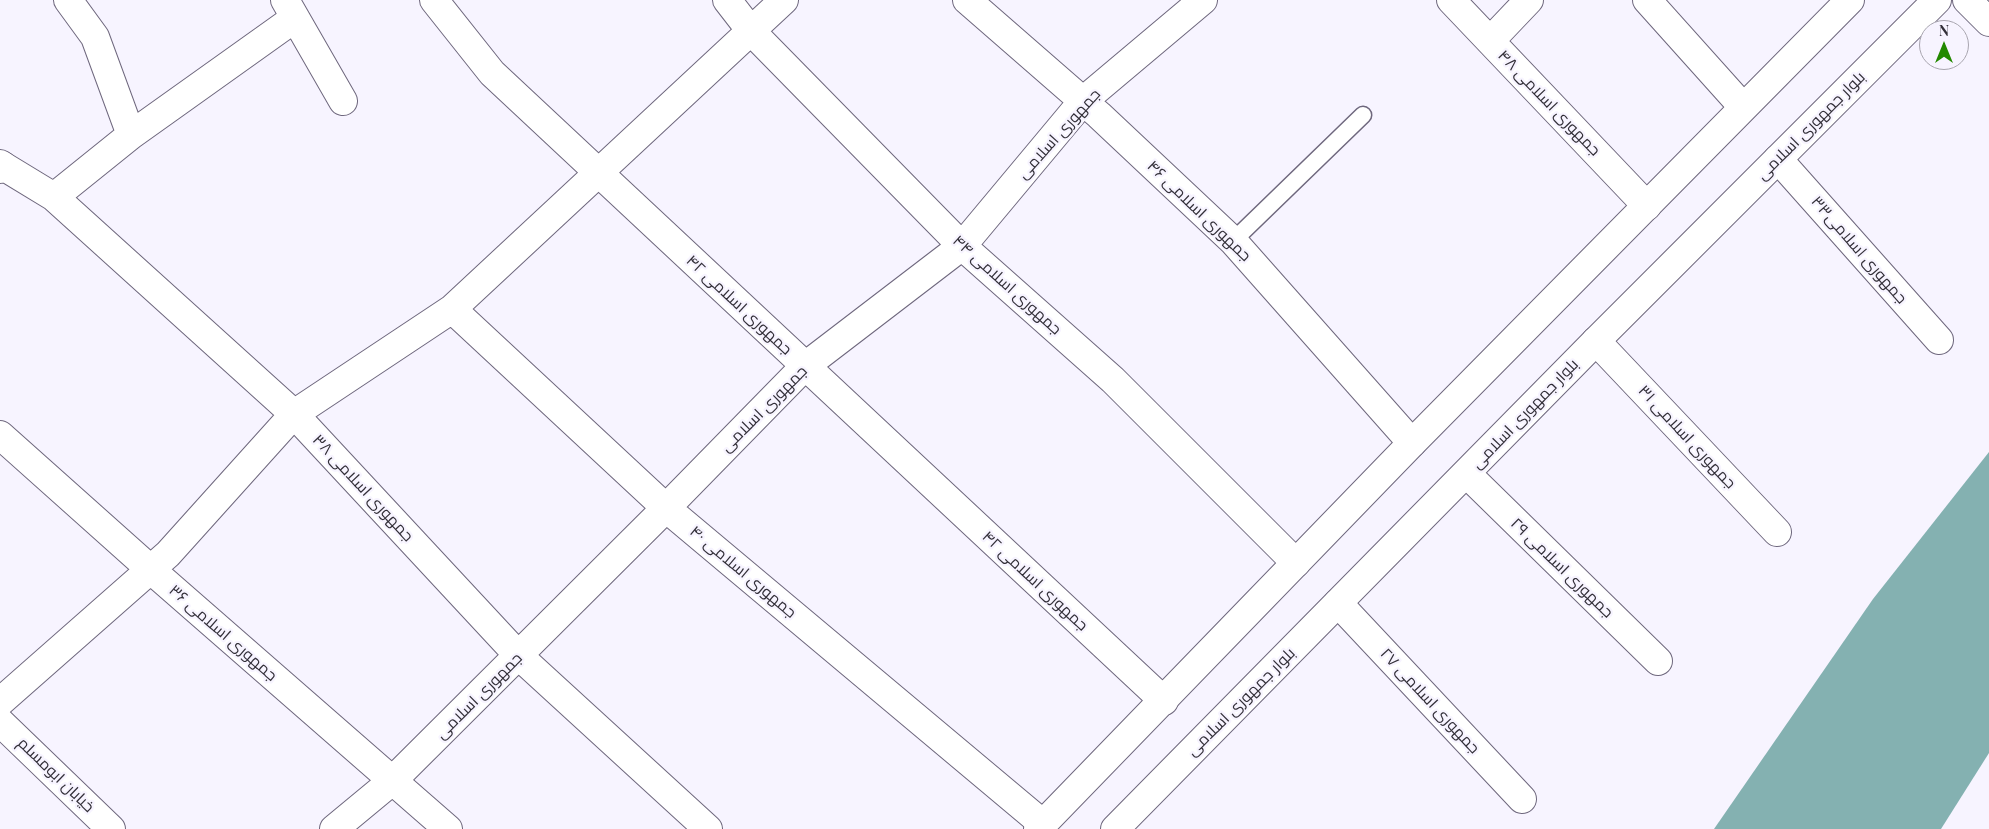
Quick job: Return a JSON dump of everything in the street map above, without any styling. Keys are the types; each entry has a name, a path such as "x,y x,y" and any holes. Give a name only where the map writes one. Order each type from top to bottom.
{"street":[{"path":"68,0 95,37 131,134"},
{"name":"جمهوری اسلامی ۴۲","path":"434,0 492,73 1164,702"},
{"name":"جمهوری اسلامی ۴۴","path":"727,0 751,31 962,246 1113,380 1296,563"},
{"path":"0,702 149,568 168,554 294,414 452,308 784,0"},
{"name":"جمهوری اسلامی ۴۶","path":"967,0 1084,101 1233,241 1412,443"},
{"name":"جمهوری اسلامی","path":"334,829 392,781 519,656 804,367 962,246 1084,101 1203,0"},
{"name":"جمهوری اسلامی ۴۸","path":"1451,0 1647,206"},
{"path":"1490,41 1529,0"},
{"path":"1647,0 1743,107"},
{"path":"1041,827 1164,702 1412,443 1850,0"},
{"name":"بلوار جمهوری اسلامی","path":"1115,829 1596,341 1937,0"},
{"path":"1967,0 1989,22"},
{"path":"54,197 290,9 343,101"},
{"name":"جمهوری اسلامی۳۳","path":"1778,159 1939,340"},
{"name":"جمهوری اسلامی ۳۸","path":"1,166 54,197 294,414 519,656 708,829"},
{"name":"جمهوری اسلامی ۴۰","path":"452,308 666,508 1041,827"},
{"name":"جمهوری اسلامی ۳۱","path":"1596,341 1777,532"},
{"name":"جمهوری اسلامی ۳۶","path":"0,435 448,829"},
{"name":"جمهوری اسلامی ۲۹","path":"1466,474 1658,662"},
{"name":"جمهوری اسلامی ۲۷","path":"1338,603 1522,799"},
{"name":"خیابان ابومسلم","path":"0,722 111,829"}],"lane":[{"path":"1233,241 1363,114"}],"shaded area":[{"path":"1989,452 1989,753 1941,829 1714,829 1873,599"}]}
